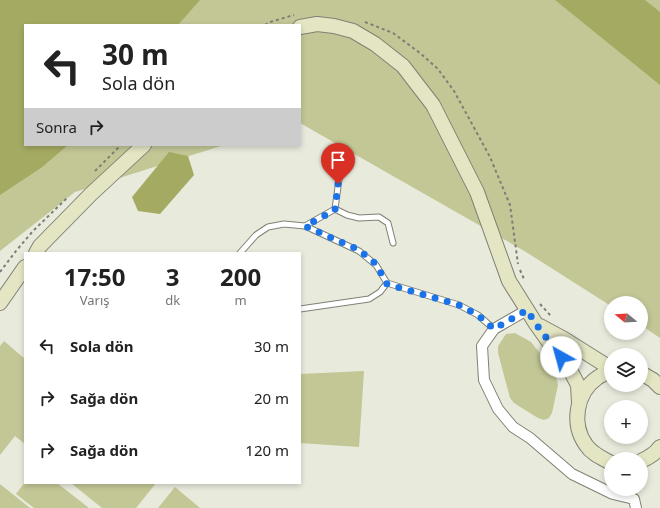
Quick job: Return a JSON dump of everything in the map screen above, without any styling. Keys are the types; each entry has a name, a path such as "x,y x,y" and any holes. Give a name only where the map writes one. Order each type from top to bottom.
{"street":[{"path":"301,27 316,24 334,26 353,31 375,44 403,66 433,105 477,192 509,281 536,324 568,366 578,385 579,402 576,417 579,432 586,445 598,456 604,459"},
{"path":"37,252 40,246 91,194 143,146"},
{"path":"0,303 24,268"},
{"path":"527,310 494,329 482,346 484,380 498,409 513,427 530,438 572,474 613,494 634,499 636,508"},
{"path":"536,324 564,339 604,364"},
{"path":"579,402 586,388 597,378 604,374"},
{"path":"648,377 660,387"},
{"path":"648,457 660,447"}],"lane":[{"path":"335,210 340,172"},
{"path":"305,226 335,210"},
{"path":"335,210 359,218 379,217 388,223 393,243"},
{"path":"241,252 256,235 268,227 284,224 305,226 359,250 376,264 387,284 459,305 478,315 494,329"},
{"path":"301,309 369,299 380,292 387,284"}],"shaded area":[{"path":"0,0 660,0 660,338 648,330 648,296 604,296 604,302 526,252 301,124 301,24 24,24 24,146 221,146 75,192 0,251"},
{"path":"0,0 200,0 179,24 24,24 24,146 67,146 41,168 0,195"},
{"path":"555,0 645,0 660,12 660,85"},
{"path":"169,152 188,156 194,175 160,214 138,211 132,197"},
{"path":"515,333 531,342 553,370 557,380 558,385 552,413 549,418 544,420 538,418 514,403 510,398 498,353 498,346 506,334"},
{"path":"4,341 24,358 24,443 15,436 0,455 0,346"},
{"path":"364,371 359,447 301,443 301,374"},
{"path":"24,483 58,484 89,508 34,508 16,494"},
{"path":"0,484 30,508 0,508"},
{"path":"72,484 155,484 136,508 102,508"},
{"path":"175,487 200,508 158,508"}],"route":[{"path":"338,184 335,210 305,226 359,250 376,264 387,284 459,305 478,315 494,329 527,310 553,348 561,357"}]}
